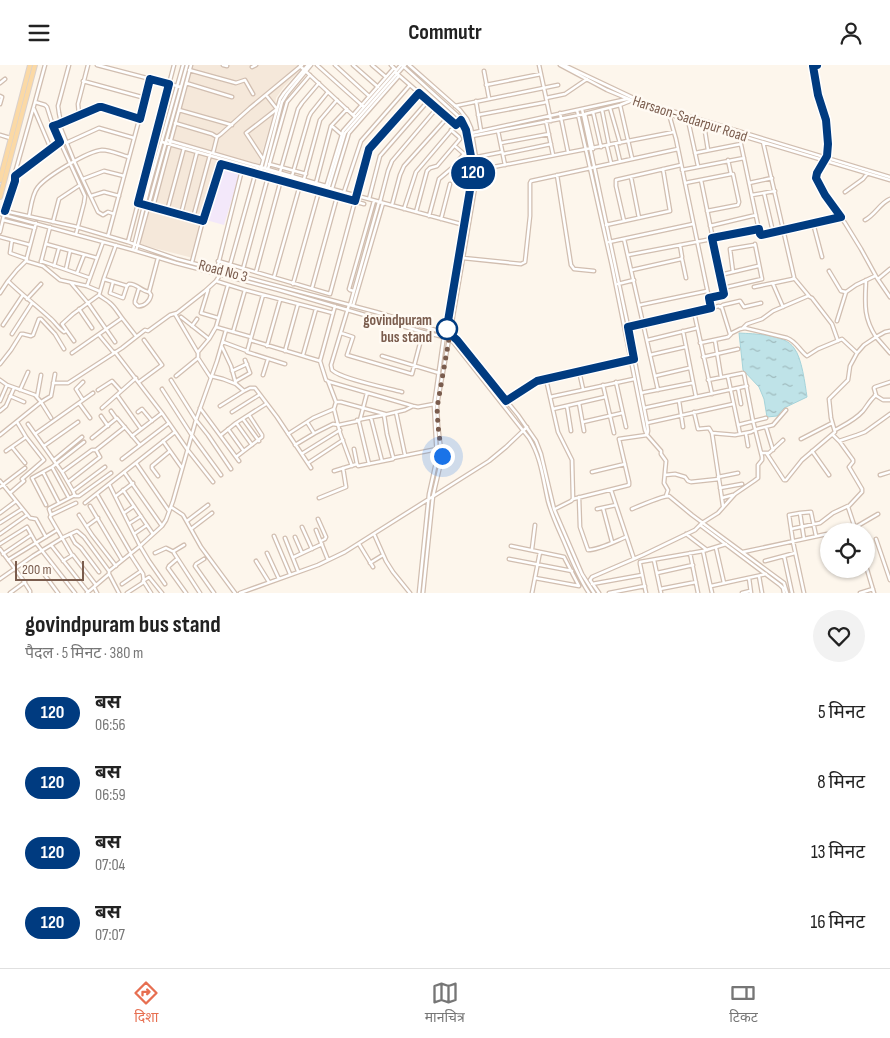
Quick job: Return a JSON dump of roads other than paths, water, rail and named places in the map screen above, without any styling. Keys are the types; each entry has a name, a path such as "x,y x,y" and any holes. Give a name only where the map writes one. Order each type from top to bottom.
{"main road":[{"path":"0,197 30,65"},
{"path":"0,180 35,65"}],"street":[{"path":"5,211 15,181 15,173 45,65"},
{"path":"69,65 58,106 60,124 66,143 99,213 103,215 110,212 115,214"},
{"path":"79,115 78,104 88,65"},
{"path":"97,65 179,87"},
{"path":"128,242 174,65"},
{"path":"153,207 186,83 189,70 187,65"},
{"path":"136,245 179,87 187,65"},
{"path":"223,65 227,66"},
{"path":"252,67 256,65"},
{"path":"262,168 282,102 308,65"},
{"path":"262,168 281,97 312,65"},
{"path":"317,65 363,106"},
{"path":"335,65 371,97"},
{"path":"353,65 379,88"},
{"path":"372,65 387,78"},
{"path":"391,65 410,85 456,125"},
{"path":"327,188 345,133 404,65"},
{"path":"404,65 467,119 472,135 478,170 463,258 438,373 434,404 437,458 429,499 419,593"},
{"path":"404,65 461,120 467,135 473,170 437,408 442,458 433,496 423,593"},
{"path":"539,65 551,121"},
{"name":"Harsaon-Sadarpur Road","path":"562,65 630,99 670,114 825,160"},
{"name":"Harsaon-Sadarpur Road","path":"562,65 630,99 825,160"},
{"path":"814,65 818,95 826,120 828,151 816,178 861,249 875,276 890,297"},
{"path":"193,218 217,137 301,66 354,116"},
{"path":"189,70 236,83 245,80 253,94"},
{"path":"484,71 489,98"},
{"path":"327,188 341,134 387,78 397,72"},
{"path":"332,189 349,133 397,72"},
{"path":"486,85 541,74"},
{"path":"269,164 287,102 310,75"},
{"path":"0,83 5,79"},
{"path":"108,236 150,79"},
{"path":"478,115 563,95 587,79"},
{"path":"84,81 145,99"},
{"path":"186,83 232,97"},
{"path":"256,272 280,181 281,167 298,109 318,83"},
{"path":"344,192 360,141 410,85"},
{"path":"454,106 558,85"},
{"path":"292,176 309,117 328,92"},
{"path":"218,261 330,294 369,149 419,93"},
{"path":"266,95 277,109"},
{"path":"0,96 2,97 0,105"},
{"path":"467,135 582,115 620,105 630,99"},
{"path":"472,135 481,131 560,113 630,99"},
{"path":"304,179 320,120 337,100"},
{"path":"369,199 380,156 428,101"},
{"path":"476,101 481,131"},
{"path":"35,102 47,107 53,126 85,198 75,234"},
{"path":"620,105 632,158"},
{"path":"53,126 102,107 140,119"},
{"path":"33,108 51,149"},
{"path":"402,392 333,371 331,365 347,310 351,305 392,161 437,108"},
{"path":"610,108 620,161"},
{"path":"264,159 246,133 277,109"},
{"path":"316,183 331,125 347,109"},
{"path":"582,109 591,167 626,327 634,379 647,423 647,435"},
{"path":"179,110 232,125"},
{"path":"577,110 582,115 589,149"},
{"path":"602,110 611,163"},
{"path":"593,112 601,147"},
{"path":"560,113 568,152"},
{"path":"670,114 711,308"},
{"path":"392,205 404,166 448,117"},
{"path":"404,209 416,172 461,120"},
{"path":"688,120 698,166"},
{"path":"546,121 553,155"},
{"path":"175,123 217,137"},
{"path":"704,125 708,150"},
{"path":"333,127 341,134"},
{"path":"66,143 99,128 134,138"},
{"path":"416,212 427,171 437,166 460,138 451,130"},
{"path":"498,131 505,165"},
{"path":"478,170 674,132"},
{"path":"500,143 549,134"},
{"path":"0,135 13,139"},
{"path":"739,135 760,235 841,217"},
{"path":"164,141 197,152 211,154"},
{"path":"135,250 144,205 164,141"},
{"path":"15,176 60,142"},
{"path":"763,142 794,278 832,324 838,341"},
{"path":"170,143 468,226"},
{"path":"695,153 741,143"},
{"path":"476,157 551,144"},
{"path":"455,146 464,154"},
{"path":"168,211 184,148"},
{"path":"463,258 521,264 525,262 530,216 530,182 532,180 678,149"},
{"path":"29,216 34,196 39,186 69,163 103,150 128,157"},
{"path":"429,216 440,179 464,154 470,151"},
{"path":"181,214 197,152"},
{"path":"682,170 744,158"},
{"path":"707,211 738,205 733,175 728,160"},
{"path":"825,160 890,178"},
{"path":"825,160 890,178"},
{"path":"230,265 255,173 269,164 306,174"},
{"path":"192,263 221,165 242,169 364,204"},
{"path":"624,221 615,183 617,180 681,165"},
{"path":"591,167 606,225 608,242"},
{"path":"216,273 242,169"},
{"path":"606,225 669,212 663,169"},
{"path":"82,179 104,171 124,176"},
{"path":"685,183 731,173"},
{"path":"845,192 863,179 867,173"},
{"path":"281,174 304,179 327,188"},
{"path":"557,175 571,265 574,269 594,271"},
{"path":"243,269 268,177"},
{"path":"631,177 639,218"},
{"path":"749,183 772,178"},
{"path":"701,179 724,295 709,298"},
{"path":"441,219 450,184"},
{"path":"53,222 58,199 80,185"},
{"path":"274,277 300,185"},
{"path":"293,284 319,191"},
{"path":"752,195 775,191"},
{"path":"91,196 104,192 119,196"},
{"path":"764,193 773,231"},
{"path":"312,288 338,197"},
{"path":"865,220 871,217 885,201 890,199"},
{"path":"354,291 349,289 374,201"},
{"path":"138,203 203,221"},
{"name":"Road No 3","path":"0,210 77,227 177,259 351,305 447,336"},
{"name":"Road No 3","path":"0,214 335,306 423,333 447,336"},
{"path":"0,232 4,215"},
{"path":"710,226 756,215"},
{"path":"3,219 35,229"},
{"path":"0,293 27,260 36,223"},
{"path":"813,223 822,257"},
{"path":"608,242 693,224"},
{"path":"351,305 367,243 374,226"},
{"path":"41,263 50,227"},
{"path":"628,255 759,229"},
{"path":"0,237 30,245"},
{"path":"624,239 658,390"},
{"path":"12,240 10,253 27,260 90,277"},
{"path":"87,286 103,242"},
{"path":"362,242 367,243"},
{"path":"46,244 97,259"},
{"path":"723,288 762,279 754,244 730,249 733,272"},
{"path":"74,341 62,324 99,293 116,245"},
{"path":"680,245 686,278"},
{"path":"54,266 59,248"},
{"path":"66,270 70,251"},
{"path":"77,273 84,255"},
{"path":"139,287 135,301 138,306 143,305 150,299 149,291 158,258"},
{"path":"632,271 682,258"},
{"path":"41,263 57,279 87,286 99,293 100,297 112,304 136,336"},
{"path":"720,275 758,266"},
{"path":"878,280 890,269"},
{"path":"828,271 841,291 846,292"},
{"path":"54,383 68,383 145,330 148,331 170,315 175,314 208,289 220,275"},
{"path":"238,287 242,276"},
{"path":"837,321 846,292 875,276"},
{"path":"754,287 794,278"},
{"path":"104,279 126,286 130,284 147,292 149,291"},
{"path":"617,284 634,280"},
{"path":"866,280 866,312 870,328 890,353"},
{"path":"8,281 62,331 66,331"},
{"path":"216,281 333,313"},
{"path":"70,282 88,303 115,342"},
{"path":"113,282 110,293 116,296 123,298 126,286"},
{"path":"773,283 784,307"},
{"path":"27,299 41,284"},
{"path":"198,353 216,327 228,285"},
{"path":"208,289 201,313 218,318"},
{"path":"233,332 245,290"},
{"path":"640,305 707,291"},
{"path":"3,325 23,295"},
{"path":"247,351 263,295"},
{"path":"700,343 728,337 747,324 762,319 773,311 809,297"},
{"path":"327,304 328,299"},
{"path":"267,345 280,300"},
{"path":"626,327 740,301 744,307 760,303"},
{"path":"12,334 32,303"},
{"path":"285,351 298,304"},
{"path":"335,306 320,361 336,402 334,409 352,465"},
{"path":"720,307 723,311 728,332 731,334"},
{"path":"79,309 92,328"},
{"path":"303,355 316,309"},
{"path":"694,312 712,394"},
{"path":"175,314 198,353 198,358 211,377 236,382 250,373 245,360"},
{"path":"181,317 208,339"},
{"path":"72,353 122,318"},
{"path":"0,364 21,335 33,335 38,321 41,319 55,334 64,349"},
{"path":"192,326 197,319"},
{"path":"216,327 320,361"},
{"path":"647,340 697,328"},
{"path":"743,328 790,339 806,356 843,339 857,353"},
{"path":"51,545 87,593 162,526 171,507 191,434 226,330"},
{"path":"683,331 696,397"},
{"path":"835,430 830,413 829,399 848,380 850,367 857,353 864,345 890,331"},
{"path":"340,333 353,337 347,355 412,374 423,333"},
{"path":"99,335 136,378 187,449 213,481"},
{"path":"447,336 457,340 527,427 536,441 542,454 552,509 582,574 594,593"},
{"path":"447,336 530,438 537,453 552,509 575,568 589,593"},
{"path":"139,382 163,365 144,340"},
{"path":"715,340 721,377"},
{"path":"223,342 248,353 285,364"},
{"path":"222,346 236,382 244,391"},
{"path":"650,355 685,347"},
{"path":"703,357 738,349"},
{"path":"382,357 443,373"},
{"path":"176,376 198,358"},
{"path":"263,375 268,359"},
{"path":"502,404 532,383 632,360"},
{"path":"632,360 641,393 645,431 661,451 666,461 664,483 668,490 666,496"},
{"path":"232,371 247,364"},
{"path":"655,375 689,368"},
{"path":"579,371 583,389"},
{"path":"20,390 28,372"},
{"path":"599,593 590,580 592,577 695,530 724,506 735,494 758,477 758,465 762,459 762,453 744,373 708,380"},
{"path":"0,435 51,396 55,374"},
{"path":"36,397 41,375"},
{"path":"728,376 740,434"},
{"path":"102,408 136,378"},
{"path":"546,379 558,432 572,460 573,499"},
{"path":"550,397 634,379"},
{"path":"0,380 7,385 36,397 51,418"},
{"path":"98,390 112,381 121,391"},
{"path":"171,381 231,469"},
{"path":"328,381 413,406 434,404"},
{"path":"83,382 76,389 83,400"},
{"path":"616,382 626,427"},
{"path":"890,382 875,387 876,395 884,401 890,400"},
{"path":"641,393 692,383"},
{"path":"0,401 7,385"},
{"path":"603,385 614,433"},
{"path":"642,409 747,386"},
{"path":"220,407 244,391 254,387 311,468"},
{"path":"0,411 6,406 14,388"},
{"path":"738,388 741,404"},
{"path":"162,389 191,434 221,475"},
{"path":"35,433 93,393"},
{"path":"360,420 367,393"},
{"path":"117,395 141,429"},
{"path":"232,412 259,395"},
{"path":"762,453 767,454 785,480 788,479 798,465 812,451 832,435 835,430 854,420 876,395"},
{"path":"10,396 24,403"},
{"path":"553,409 605,397"},
{"path":"679,401 683,427"},
{"path":"336,402 385,415"},
{"path":"78,403 90,418"},
{"path":"579,403 584,431"},
{"path":"647,423 733,403"},
{"path":"221,435 266,404"},
{"path":"296,445 314,433 333,424 339,425 385,415 413,406"},
{"path":"567,406 571,431"},
{"path":"200,407 239,461"},
{"path":"138,413 142,409 152,421"},
{"path":"288,434 325,412 334,409"},
{"path":"712,433 746,434 774,424 786,410"},
{"path":"111,411 140,445"},
{"path":"396,412 406,455"},
{"path":"694,412 698,429 710,428 712,433 724,506"},
{"path":"132,436 162,413"},
{"path":"583,422 622,413"},
{"path":"838,441 862,433 890,414"},
{"path":"236,457 263,436 249,415"},
{"path":"385,415 385,425 393,458"},
{"path":"100,416 108,426"},
{"path":"92,438 116,418"},
{"path":"371,418 382,461"},
{"path":"738,425 766,418"},
{"path":"244,419 259,441"},
{"path":"356,421 359,422 369,465"},
{"path":"10,493 24,481 22,479 44,460 17,422"},
{"path":"44,446 78,422"},
{"path":"307,422 314,433"},
{"path":"122,459 169,423"},
{"path":"236,423 252,445"},
{"path":"801,439 832,423"},
{"path":"28,424 54,460 77,497 111,473"},
{"path":"62,472 92,450 96,451 126,427"},
{"path":"240,593 328,560 359,544 489,461 527,427"},
{"path":"766,427 772,449"},
{"path":"228,429 244,451"},
{"path":"303,453 340,430"},
{"path":"85,503 175,432"},
{"path":"746,434 748,446"},
{"path":"552,509 579,497 627,486 629,484 619,439 647,435"},
{"path":"790,529 820,523 833,513 848,506 862,492 849,467 853,460 832,435"},
{"path":"6,451 26,437"},
{"path":"54,460 82,437"},
{"path":"308,463 343,440"},
{"path":"767,454 783,440"},
{"path":"163,441 182,467"},
{"path":"46,505 32,478 52,467 84,442"},
{"path":"12,447 25,463"},
{"path":"354,449 357,464"},
{"path":"334,471 352,465 357,464 360,467 437,449"},
{"path":"68,481 100,457 96,451"},
{"path":"158,476 152,466 170,451"},
{"path":"812,451 829,475"},
{"path":"136,463 169,511"},
{"path":"592,472 625,464"},
{"path":"52,467 69,497"},
{"path":"97,593 95,586 75,556 72,555 57,530 50,517 50,508 69,497 105,467"},
{"path":"2,486 24,468"},
{"path":"319,498 346,487 343,468"},
{"path":"43,472 59,503"},
{"path":"124,472 162,526"},
{"path":"880,475 890,472"},
{"path":"665,475 675,474 685,477 691,482 738,473"},
{"path":"0,481 2,486 27,515 31,519 36,519 46,537"},
{"path":"116,496 132,483"},
{"path":"109,484 140,546 165,584"},
{"path":"720,488 742,484"},
{"path":"123,490 154,534"},
{"path":"611,490 634,559"},
{"path":"97,493 141,571 144,582 151,593"},
{"path":"722,498 735,494"},
{"path":"632,509 666,496 669,497 780,585 785,593"},
{"path":"579,497 580,527 588,550 591,551 626,537"},
{"path":"0,513 16,501"},
{"path":"51,515 76,503"},
{"path":"187,522 208,505"},
{"path":"597,509 616,505"},
{"path":"90,506 122,560"},
{"path":"124,513 134,506"},
{"path":"848,506 853,523"},
{"path":"171,507 181,513 201,547 235,593"},
{"path":"0,523 22,508"},
{"path":"602,508 612,542"},
{"path":"804,593 790,529 789,515 811,512 816,536"},
{"path":"191,529 212,513"},
{"path":"800,513 804,539"},
{"path":"864,523 878,514"},
{"path":"0,534 27,515"},
{"path":"79,515 116,566"},
{"path":"129,523 141,515"},
{"path":"86,526 98,518"},
{"path":"293,557 312,549 325,539 326,537 318,519"},
{"path":"701,524 784,583 785,593"},
{"path":"134,534 147,525"},
{"path":"532,549 535,525"},
{"path":"0,545 27,527 36,543 75,593"},
{"path":"302,527 312,549"},
{"path":"8,560 57,530"},
{"path":"0,578 62,538 77,531 80,532 109,573 119,593"},
{"path":"316,531 328,560"},
{"path":"374,533 383,555 393,572 410,593"},
{"path":"70,534 99,572"},
{"path":"686,534 705,550 712,593"},
{"path":"3,554 31,535"},
{"path":"742,553 820,535"},
{"path":"274,537 290,575"},
{"path":"295,537 302,553"},
{"path":"285,538 298,572"},
{"path":"876,539 890,579"},
{"path":"359,544 373,567"},
{"path":"646,593 640,562 705,550 726,544"},
{"path":"174,552 184,545"},
{"path":"511,546 564,557 579,585 578,587 536,578"},
{"path":"716,547 724,583"},
{"path":"155,553 166,548 174,552 200,593"},
{"path":"0,549 31,592"},
{"path":"532,593 540,552"},
{"path":"267,553 279,579"},
{"path":"690,553 698,593"},
{"path":"765,561 795,553"},
{"path":"64,561 72,555"},
{"path":"370,563 383,555"},
{"path":"784,556 792,593"},
{"path":"177,559 168,568 186,593"},
{"path":"204,559 196,564 195,567 214,593"},
{"path":"509,559 572,571"},
{"path":"654,560 660,591 696,582"},
{"path":"256,561 269,582"},
{"path":"657,573 692,565"},
{"path":"122,584 141,571"},
{"path":"44,574 58,593"},
{"path":"592,584 642,575"},
{"path":"711,586 766,575"},
{"path":"759,576 762,593"},
{"path":"127,593 149,577 161,592 155,593"},
{"path":"742,593 751,592 748,578"},
{"path":"861,593 874,591 870,578"},
{"path":"10,593 25,582"},
{"path":"609,593 632,591 645,587"}],"water":[{"path":"739,333 777,337 790,343 799,358 807,397 784,408 777,416 767,417 764,399 759,387 743,370"}],"place":[{"name":"govindpuram bus stand","path":"447,329"}]}
